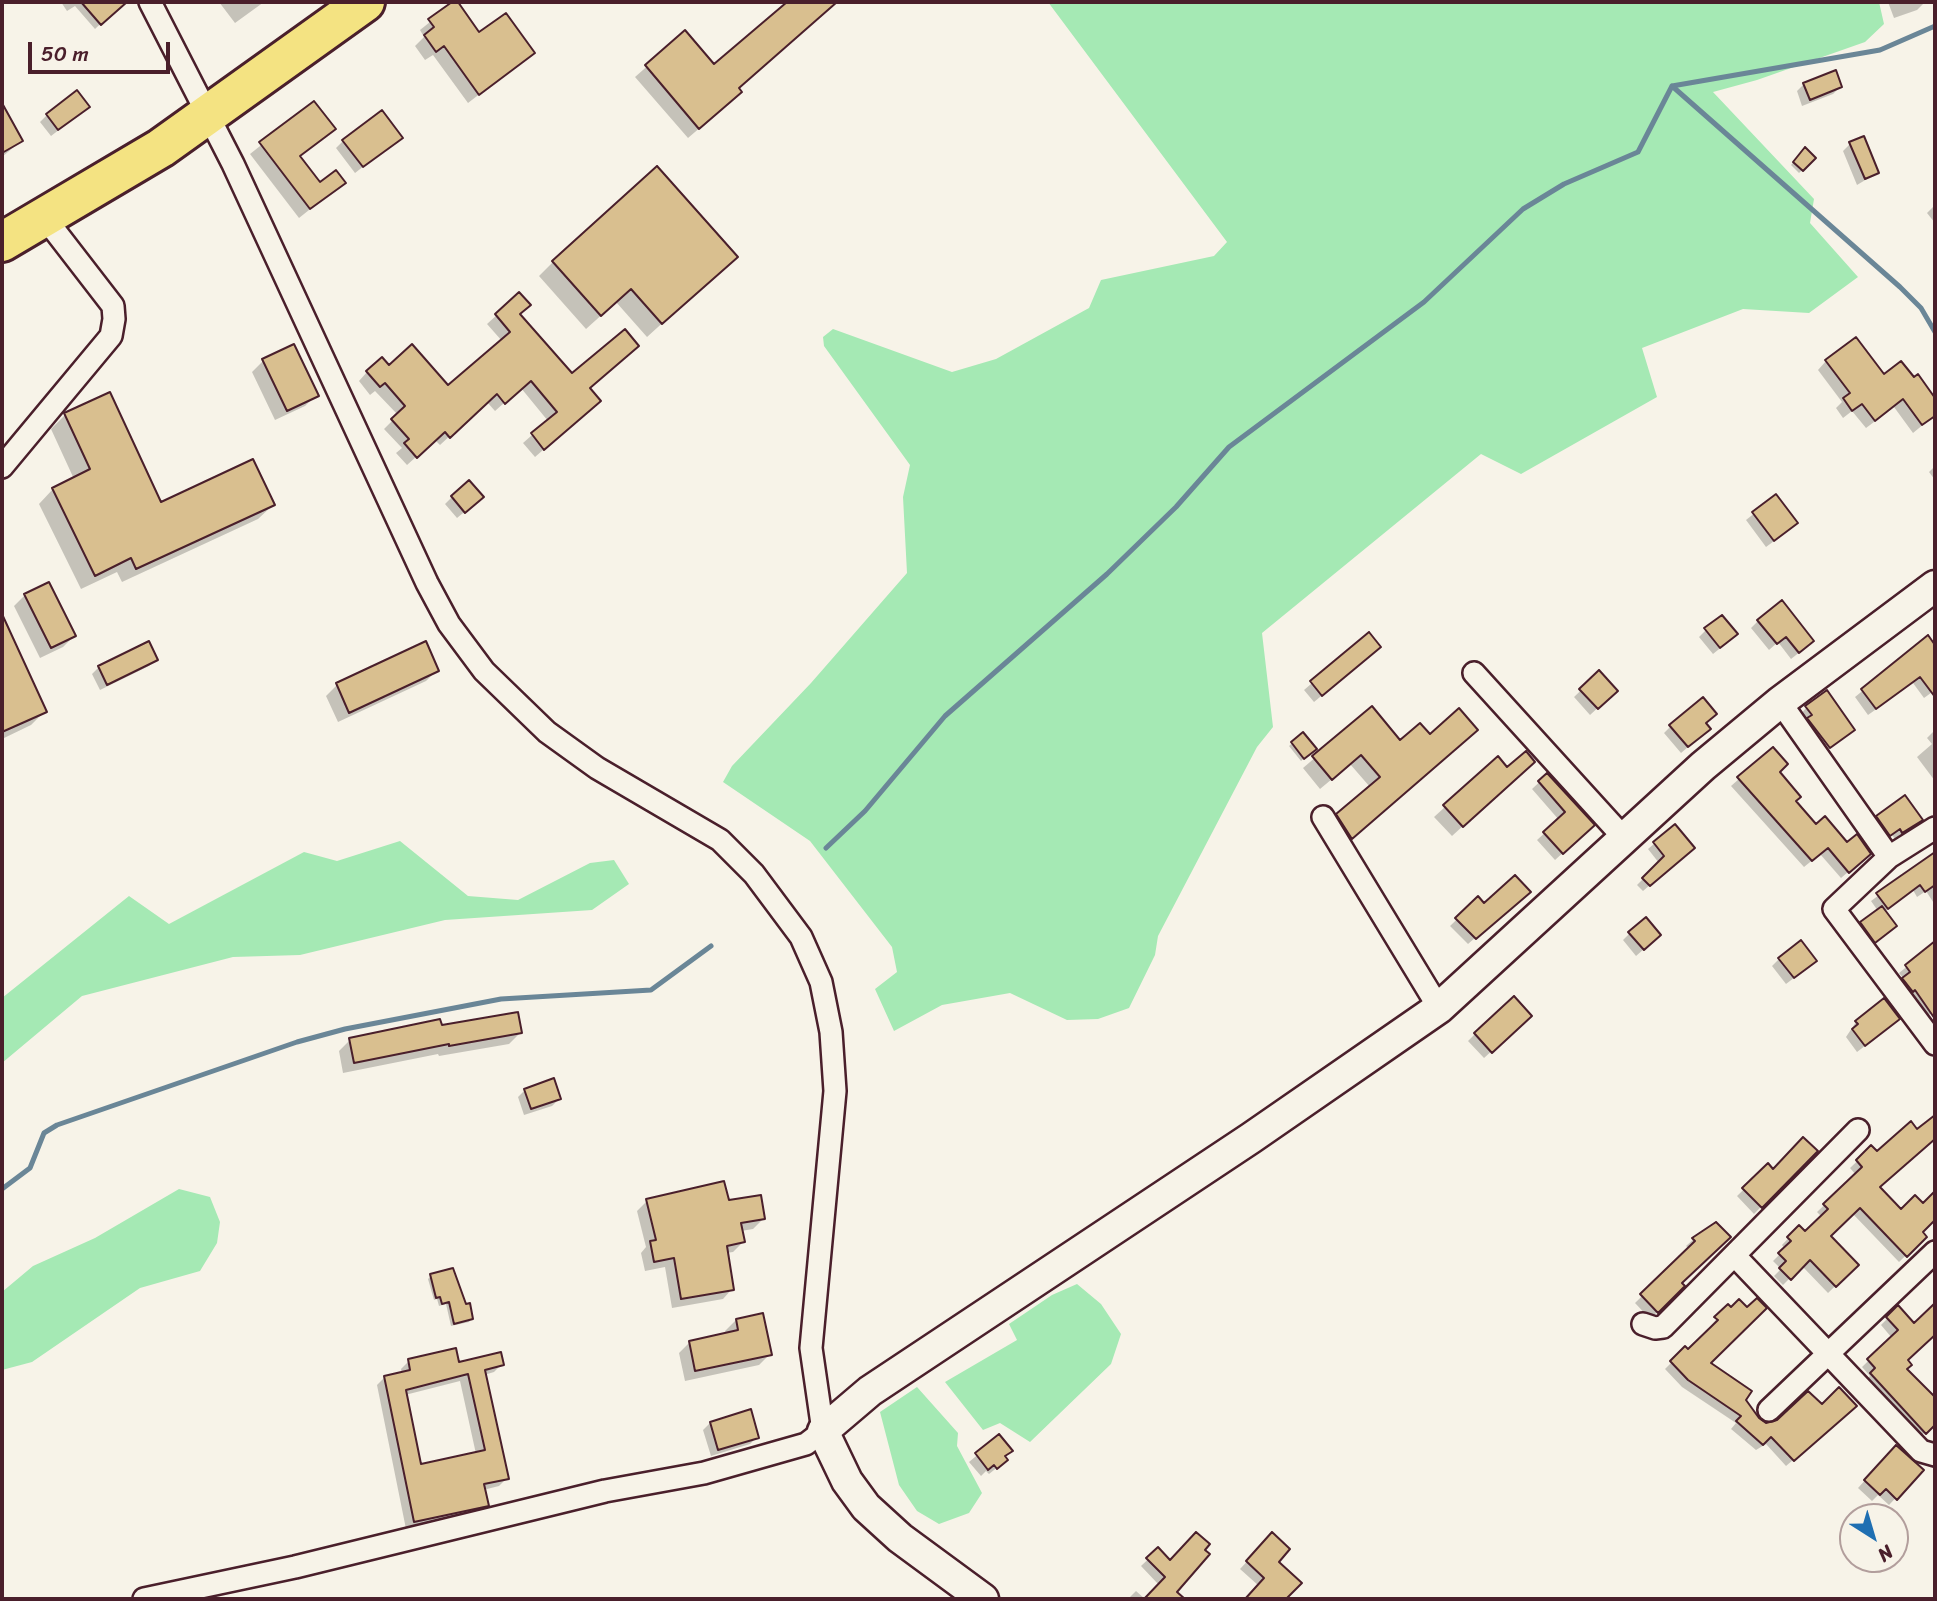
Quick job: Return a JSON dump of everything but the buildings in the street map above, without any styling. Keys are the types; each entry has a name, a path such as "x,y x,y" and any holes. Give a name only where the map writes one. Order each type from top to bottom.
{"highway":[{"path":"2,242 46,218 208,116 365,2"}],"street":[{"path":"150,2 208,116 449,624 484,671 547,732 597,768 720,840 754,874 801,937 821,982 831,1032 835,1091 811,1348 823,1431 847,1481 866,1507 900,1538 983,1599"},
{"path":"2,467 111,336 113,306 46,218"},
{"path":"145,1599 295,1567 605,1491 704,1473 806,1444 870,1391 1251,1138 1439,1008 1624,838 1780,702 1935,586"},
{"path":"1474,673 1624,838"},
{"path":"1780,702 1889,857"},
{"path":"1323,817 1439,1008"},
{"path":"1935,828 1889,857 1834,909 1935,1044"},
{"path":"1643,1324 1655,1328 1663,1327 1858,1130"},
{"path":"1769,1410 1935,1252"},
{"path":"1735,1256 1831,1353 1921,1451 1935,1455"}],"green space":[{"path":"1048,2 1879,2 1884,24 1865,42 1757,80 1713,92 1814,199 1810,223 1858,277 1809,313 1743,309 1642,348 1657,397 1521,474 1481,454 1262,633 1273,727 1257,747 1158,936 1155,955 1129,1008 1098,1019 1067,1020 1010,993 942,1005 894,1031 875,989 897,972 892,947 810,841 723,782 732,766 811,683 907,573 903,497 910,465 824,346 823,337 833,329 952,372 996,359 1089,308 1101,280 1214,256 1227,242"},
{"path":"400,841 468,896 518,900 590,863 614,860 629,884 592,910 445,920 300,955 233,957 82,996 2,1063 2,998 129,896 169,924 304,852 337,861"},
{"path":"179,1189 210,1197 220,1222 217,1243 200,1271 140,1288 32,1362 2,1370 2,1292 33,1266 95,1238"},
{"path":"1077,1284 1101,1304 1121,1334 1111,1364 1030,1442 1000,1423 983,1430 945,1382 1017,1340 1009,1324 1052,1295"},
{"path":"917,1387 958,1433 957,1446 982,1493 969,1513 939,1524 917,1511 899,1485 880,1412"}],"waterway":[{"path":"826,848 865,811 945,716 1107,574 1176,507 1229,447 1424,302 1523,209 1564,184 1638,152 1672,86 1880,50 1935,26"},
{"path":"1672,86 1900,287 1921,308 1935,332"},
{"path":"2,1189 30,1168 44,1133 57,1125 297,1042 345,1029 501,999 651,990 711,946"}]}
